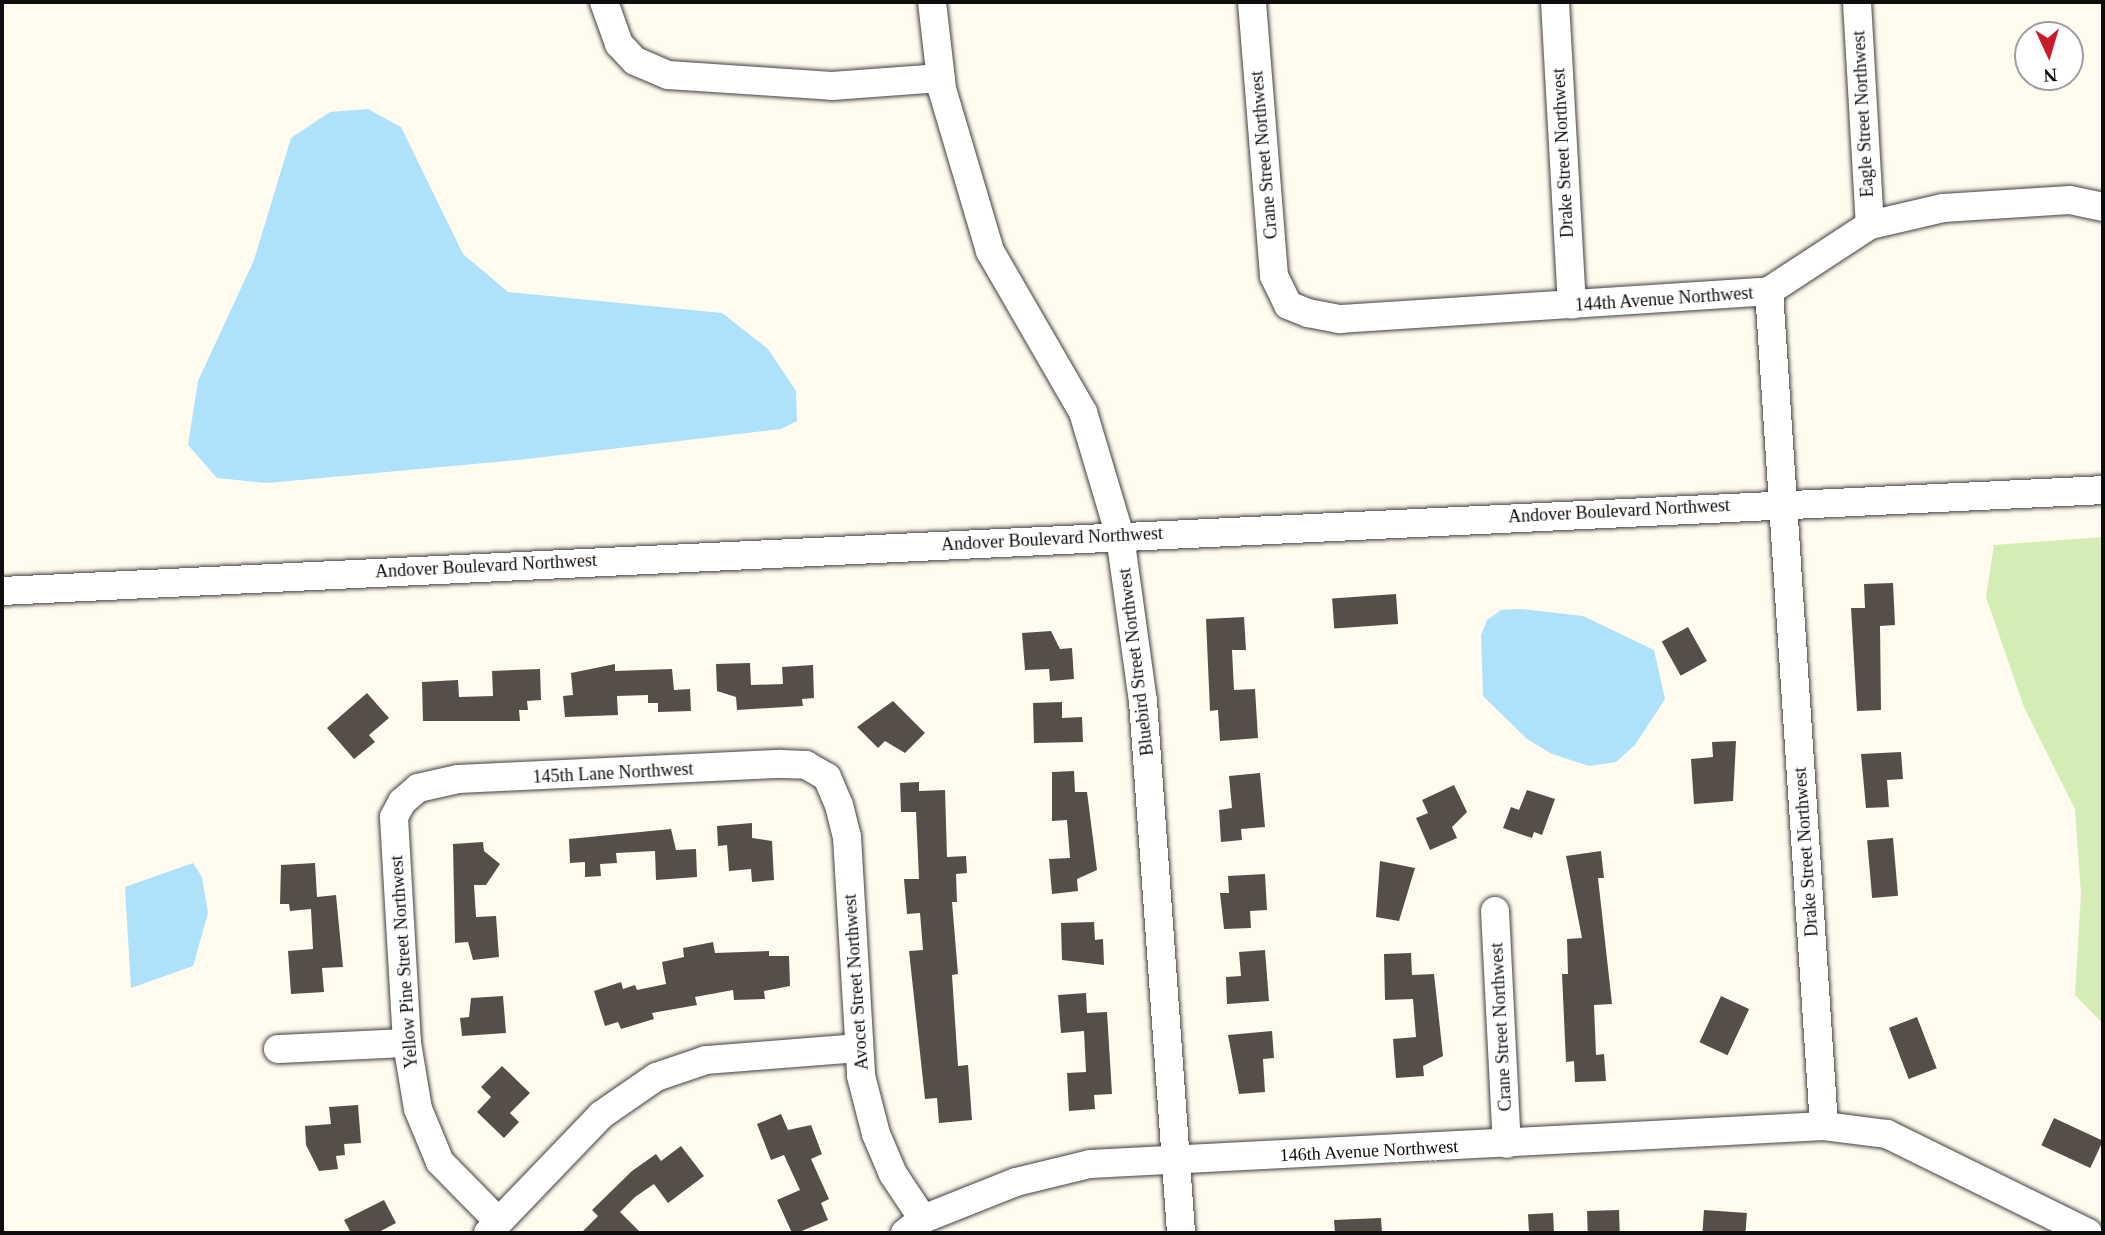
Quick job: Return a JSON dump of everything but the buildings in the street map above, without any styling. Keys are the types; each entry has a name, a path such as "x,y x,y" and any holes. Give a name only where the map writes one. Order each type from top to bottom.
{"street":[{"path":"604,2 619,44 635,61 668,75 832,86 941,78"},
{"name":"Bluebird Street Northwest","path":"932,2 941,78 989,251 1083,412 1120,536 1145,727 1181,1233"},
{"name":"Crane Street Northwest","path":"1252,2 1274,276 1288,305"},
{"name":"Drake Street Northwest","path":"1555,2 1572,305"},
{"name":"Eagle Street Northwest","path":"1857,2 1870,225"},
{"name":"144th Avenue Northwest","path":"1288,305 1340,319 1769,291 1870,225 1943,208 2070,201 2103,207"},
{"name":"Drake Street Northwest","path":"1769,291 1824,1126"},
{"name":"Andover Boulevard Northwest","path":"2,591 1784,503 2103,490"},
{"name":"145th Lane Northwest","path":"402,802 418,788 458,779 781,764 806,765 827,777"},
{"name":"Avocet Street Northwest","path":"827,777 846,837 858,1048 876,1134 914,1226"},
{"name":"Yellow Pine Street Northwest","path":"402,802 394,817 407,1043 418,1110 440,1162 493,1227"},
{"name":"Crane Street Northwest","path":"1494,911 1507,1144"},
{"path":"278,1049 407,1043"},
{"path":"493,1227 601,1115 656,1077 706,1059 858,1048"},
{"path":"1824,1126 1887,1134 2088,1233"},
{"name":"146th Avenue Northwest","path":"914,1226 1016,1182 1078,1167 1824,1126"}],"green space":[{"path":"2103,537 2103,1024 2075,995 2081,894 2075,809 2024,707 1986,597 1994,545"}],"water":[{"path":"368,109 401,127 463,254 508,292 722,313 768,349 796,391 797,421 781,429 518,460 267,483 217,478 188,445 198,381 254,260 291,138 330,112"},
{"path":"1521,609 1583,616 1654,650 1665,699 1635,745 1616,762 1589,766 1552,754 1527,739 1483,696 1481,635 1487,620 1501,610"},
{"path":"193,863 202,877 208,913 193,966 131,988 125,887"}]}
